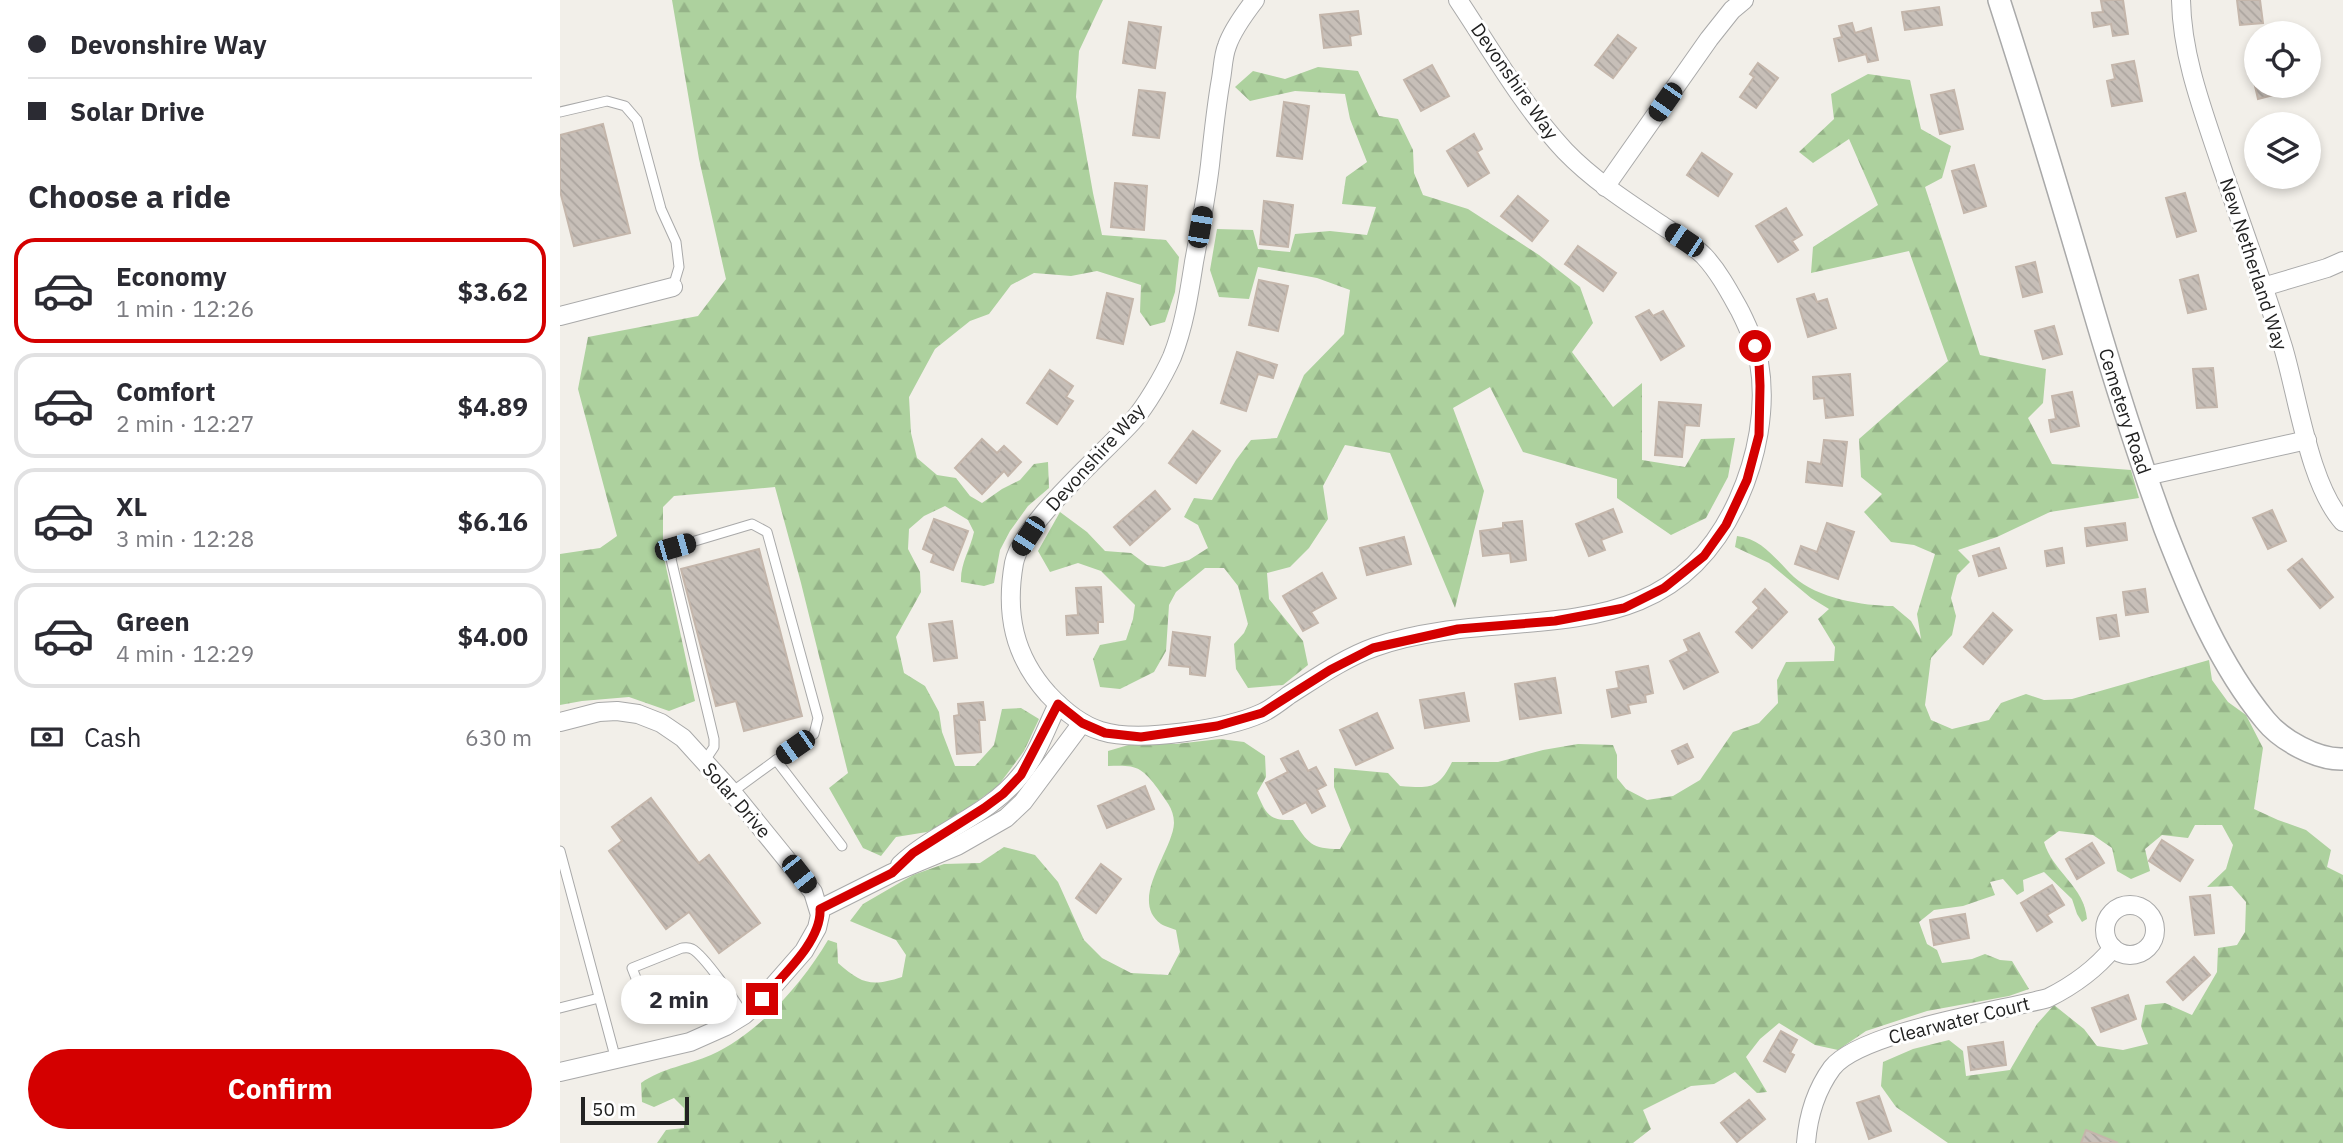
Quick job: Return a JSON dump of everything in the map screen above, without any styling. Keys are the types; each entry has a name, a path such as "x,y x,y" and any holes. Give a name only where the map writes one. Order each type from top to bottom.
{"street":[{"name":"Devonshire Way","path":"1255,0 1227,46 1184,320 1171,361 1136,417 1042,515 1015,556 1010,603 1017,645 1030,674 1058,704 1082,723 1105,733 1141,737 1217,726 1262,713 1330,670 1373,648 1458,629 1555,621 1624,608 1664,588 1704,556 1726,525 1747,480 1759,435 1759,362 1750,331 1733,298 1701,253 1605,187 1567,153 1542,124 1458,0"},
{"path":"1605,187 1709,39 1732,10 1744,0"},
{"name":"Cemetery Road","path":"1999,0 2146,476 2207,631 2267,723 2294,746 2334,759 2343,759"},
{"name":"New Netherland Way","path":"2181,0 2184,44 2198,98 2284,351 2307,440 2328,502 2343,523"},
{"path":"2263,287 2343,261"},
{"path":"560,316 673,287"},
{"path":"2146,476 2307,440"},
{"path":"892,873 913,853 984,808 1021,775 1058,704"},
{"name":"Solar Drive","path":"560,722 598,712 617,711 638,714 661,723 683,738 732,792 813,892 820,909"},
{"path":"560,1072 690,1041 726,1026 744,1015 762,999 804,951 817,928 820,909 892,873 957,846 1006,817 1023,802 1082,723"},
{"name":"Clearwater Court","path":"1806,1143 1815,1096 1834,1066 1851,1055 1888,1036 2048,998 2087,975 2113,948"}],"lane":[{"path":"560,112 607,101 625,106 637,120 661,209 676,242 679,267 673,287"},
{"path":"704,762 714,747 714,738 671,559 675,547 752,524 767,532 818,718 814,734 732,792"},
{"path":"776,761 842,846"},
{"path":"560,850 616,1060"},
{"path":"721,982 647,1006 632,968 688,948 695,951 721,982 744,1015"},
{"path":"560,1007 599,998"}],"green space":[{"path":"672,0 1103,0 1079,51 1076,97 1102,235 1166,240 1179,257 1175,292 1165,322 1150,326 1140,312 1141,285 1097,271 1071,276 1034,273 1011,285 989,314 970,321 935,349 909,397 911,433 917,458 937,475 956,478 970,496 982,503 1020,480 1034,464 1048,462 1049,488 1028,506 1010,531 1000,550 994,583 984,586 961,582 974,532 968,520 945,506 924,516 909,529 908,549 920,572 921,592 896,637 904,673 925,686 939,712 942,732 955,766 975,766 994,745 1002,709 1021,708 1039,719 1024,751 998,786 954,818 927,832 896,837 881,856 863,848 829,788 848,773 775,487 674,496 663,507 663,553 695,701 669,711 629,697 560,705 560,554 600,548 617,536 578,389 588,337 698,316 726,279 699,159"},
{"path":"1318,67 1358,71 1379,116 1398,119 1413,150 1414,173 1423,195 1468,209 1539,255 1580,287 1593,323 1572,352 1613,407 1642,383 1642,460 1685,467 1701,439 1735,438 1728,477 1706,518 1671,535 1617,498 1617,479 1523,452 1490,387 1453,408 1484,491 1455,608 1390,453 1345,445 1323,486 1328,519 1309,548 1290,567 1267,573 1269,599 1303,641 1308,665 1283,685 1248,688 1236,669 1234,644 1248,624 1238,586 1224,568 1205,568 1176,592 1169,605 1166,651 1154,672 1120,689 1100,687 1093,659 1100,645 1126,640 1135,605 1101,571 1078,563 1050,572 1038,551 1060,512 1087,532 1105,551 1131,553 1147,565 1164,567 1189,560 1208,548 1198,525 1184,517 1194,498 1212,500 1251,440 1277,438 1304,375 1344,334 1350,290 1317,278 1258,267 1249,299 1219,297 1210,270 1217,229 1253,230 1258,249 1290,252 1295,234 1330,231 1367,235 1376,207 1342,204 1346,177 1367,162 1350,119 1345,94 1295,91 1250,101 1235,87 1253,71 1285,79"},
{"path":"1868,74 1910,80 1921,129 1951,146 1942,178 1925,187 1980,355 2046,369 2043,403 2028,418 2052,464 2131,470 2139,498 2050,512 1997,537 1958,550 1970,562 1957,575 1951,598 1956,616 1952,635 1931,658 1925,705 1931,720 1952,729 1989,720 2001,703 2026,694 2044,700 2072,699 2209,660 2212,680 2228,702 2246,715 2263,748 2254,809 2306,830 2331,850 2327,867 2343,875 2343,1143 1948,1143 1896,1107 1881,1086 1883,1062 1913,1049 1949,1040 1963,1051 1966,1076 2010,1070 2037,1024 2054,1005 2084,1029 2097,1046 2123,1050 2148,1044 2141,1026 2145,1005 2165,1003 2192,1015 2217,972 2218,948 2237,945 2245,932 2246,902 2232,886 2207,887 2226,869 2233,845 2222,825 2195,825 2188,838 2162,835 2145,849 2150,871 2131,879 2117,871 2112,848 2093,835 2059,831 2044,842 2054,862 2081,898 2087,919 2082,922 2072,899 2044,872 2023,880 2024,891 2017,895 2003,879 1990,882 1995,895 1963,906 1934,910 1919,922 1927,944 1937,950 1942,963 1972,959 1985,954 2012,961 2029,989 2009,996 1927,1011 1866,1031 1838,1050 1815,1045 1779,1023 1760,1039 1746,1057 1767,1092 1757,1093 1735,1072 1714,1084 1691,1086 1643,1110 1651,1129 1633,1143 657,1143 666,1130 684,1128 684,1108 674,1098 654,1107 642,1102 641,1083 666,1070 711,1055 762,1021 792,990 828,940 837,943 838,963 867,982 882,982 902,977 906,955 896,940 850,921 863,904 913,875 944,864 980,863 1004,847 1035,855 1058,882 1084,940 1102,958 1131,973 1168,975 1180,952 1176,930 1161,924 1152,914 1149,902 1150,889 1172,834 1172,813 1169,804 1142,771 1132,767 1108,766 1108,751 1142,741 1176,744 1220,739 1244,742 1265,756 1266,777 1257,793 1269,815 1293,820 1307,839 1316,846 1340,849 1351,830 1334,787 1334,768 1388,773 1400,786 1426,787 1442,778 1452,762 1498,762 1578,744 1613,745 1617,755 1617,778 1626,789 1647,800 1673,796 1700,780 1733,732 1759,723 1778,703 1777,680 1786,662 1834,661 1835,647 1818,619 1829,609 1811,598 1769,563 1735,547 1737,536 1762,546 1794,577 1815,590 1855,602 1893,606 1911,621 1921,639 1917,614 1935,554 1914,545 1891,542 1864,512 1882,494 1861,477 1859,439 1948,361 1909,251 1811,273 1813,247 1878,205 1849,139 1813,163 1799,152 1834,119 1831,94"}],"building":[{"path":"2123,0 2128,34 2113,36 2111,24 2094,27 2092,13 2103,12 2101,1"},
{"path":"2237,0 2260,0 2263,21 2244,21 2244,25 2240,25"},
{"path":"1939,7 1942,25 1905,30 1902,12"},
{"path":"1358,11 1361,34 1350,36 1351,45 1324,48 1320,15"},
{"path":"1129,22 1161,27 1155,68 1123,63"},
{"path":"1852,23 1855,33 1871,28 1878,60 1868,62 1866,54 1839,61 1834,39 1842,37 1839,26"},
{"path":"1618,35 1636,48 1613,78 1595,65"},
{"path":"2134,61 2142,101 2112,106 2107,81 2115,79 2112,65"},
{"path":"1758,63 1778,78 1756,108 1740,97 1754,77 1750,74"},
{"path":"1432,65 1449,96 1421,111 1404,80"},
{"path":"1139,90 1165,93 1159,138 1133,135"},
{"path":"1954,90 1963,129 1940,134 1931,95"},
{"path":"1284,102 1309,106 1302,159 1277,156"},
{"path":"603,124 630,233 574,246 560,191 560,135"},
{"path":"1474,134 1482,149 1477,152 1489,173 1468,186 1447,151"},
{"path":"1702,153 1732,174 1718,196 1687,175"},
{"path":"1974,165 1986,206 1964,213 1952,171"},
{"path":"1115,183 1147,186 1144,230 1111,227"},
{"path":"2185,193 2196,231 2177,237 2166,198"},
{"path":"1518,196 1548,221 1532,241 1501,216"},
{"path":"1264,201 1293,205 1288,247 1260,244"},
{"path":"1786,208 1802,235 1792,241 1798,250 1778,262 1756,226"},
{"path":"1578,246 1616,273 1603,291 1565,264"},
{"path":"2035,262 2042,292 2023,297 2016,267"},
{"path":"2198,275 2206,309 2188,313 2180,280"},
{"path":"1259,280 1288,286 1278,331 1249,325"},
{"path":"1107,293 1133,299 1123,344 1097,338"},
{"path":"1814,294 1817,302 1827,299 1836,328 1808,337 1797,299"},
{"path":"1649,310 1653,316 1663,311 1684,346 1661,360 1636,317"},
{"path":"2054,326 2062,354 2043,359 2035,331"},
{"path":"1237,352 1277,365 1273,378 1258,374 1246,411 1221,403"},
{"path":"2213,368 2217,407 2197,408 2193,369"},
{"path":"1050,370 1073,386 1066,397 1073,401 1057,424 1027,403"},
{"path":"1850,374 1853,415 1826,418 1824,398 1814,399 1813,377"},
{"path":"2072,392 2079,426 2051,432 2049,420 2056,419 2052,396"},
{"path":"1659,402 1701,405 1699,426 1685,425 1682,457 1655,455"},
{"path":"1193,431 1220,451 1196,483 1169,463"},
{"path":"982,439 997,453 1004,446 1021,462 1008,476 1004,471 982,494 955,468"},
{"path":"1824,440 1847,442 1842,486 1806,482 1808,462 1821,464"},
{"path":"1155,491 1170,509 1130,545 1114,527"},
{"path":"1613,509 1622,532 1601,540 1605,550 1589,556 1576,524"},
{"path":"2272,510 2286,541 2268,549 2253,518"},
{"path":"934,519 968,531 953,570 931,562 934,554 923,549"},
{"path":"1522,521 1526,560 1511,562 1510,553 1483,556 1480,531 1503,528 1503,523"},
{"path":"1827,523 1854,532 1838,579 1795,564 1801,546 1817,552"},
{"path":"2125,523 2127,540 2087,546 2085,528"},
{"path":"1404,537 1411,564 1367,575 1360,548"},
{"path":"1999,548 2006,568 1979,576 1973,556"},
{"path":"2062,548 2064,563 2047,566 2045,551"},
{"path":"759,549 802,716 744,731 736,701 716,706 681,569"},
{"path":"2302,559 2333,597 2320,608 2288,570"},
{"path":"1322,573 1336,598 1311,612 1318,623 1303,631 1283,596"},
{"path":"1101,587 1103,622 1098,622 1098,633 1067,635 1066,616 1078,615 1076,588"},
{"path":"1765,589 1787,612 1752,648 1736,632 1759,608 1753,602"},
{"path":"2145,589 2148,612 2126,615 2123,592"},
{"path":"1993,613 2012,630 1983,664 1964,647"},
{"path":"2116,615 2119,636 2100,639 2097,618"},
{"path":"952,621 957,658 934,661 929,624"},
{"path":"1173,632 1210,637 1205,676 1190,674 1190,667 1169,665"},
{"path":"1699,633 1718,672 1684,689 1670,661 1689,651 1684,640"},
{"path":"1648,666 1653,693 1645,695 1646,702 1628,705 1630,713 1612,717 1607,690 1619,688 1616,672"},
{"path":"1555,678 1561,713 1520,719 1515,684"},
{"path":"1464,693 1469,721 1425,728 1420,700"},
{"path":"983,702 985,720 979,720 981,752 957,754 954,716 959,715 958,704"},
{"path":"1377,713 1393,748 1356,765 1340,730"},
{"path":"1687,744 1693,757 1678,764 1672,751"},
{"path":"1298,751 1308,771 1316,767 1326,785 1317,790 1325,806 1312,813 1306,802 1283,814 1266,783 1288,772 1281,759"},
{"path":"1145,786 1154,809 1107,828 1098,806"},
{"path":"651,798 699,863 709,855 760,923 719,953 689,912 666,929 609,851 622,841 612,827"},
{"path":"2162,840 2193,860 2180,881 2149,861"},
{"path":"2092,843 2104,863 2077,879 2066,859"},
{"path":"1101,864 1121,879 1096,913 1076,898"},
{"path":"2052,885 2064,905 2047,915 2052,922 2037,931 2021,903"},
{"path":"2210,895 2214,933 2195,935 2190,897"},
{"path":"1965,914 1969,938 1934,945 1930,920"},
{"path":"2194,957 2210,975 2183,1000 2167,982"},
{"path":"2128,995 2136,1019 2101,1032 2092,1008"},
{"path":"1781,1031 1797,1040 1790,1053 1794,1055 1785,1072 1764,1061"},
{"path":"2003,1042 2006,1065 1971,1070 1968,1047"},
{"path":"1879,1096 1891,1131 1869,1139 1857,1103"},
{"path":"1749,1100 1765,1119 1737,1142 1721,1123"},
{"path":"2086,1130 2118,1143 2081,1143"}],"route":[{"path":"762,999 804,951 817,928 820,909 892,873 913,853 1003,794 1021,775 1058,704 1082,723 1105,733 1141,737 1217,726 1262,713 1330,670 1373,648 1458,629 1555,621 1624,608 1664,588 1704,556 1726,525 1747,480 1759,435 1759,362 1755,346"}]}
